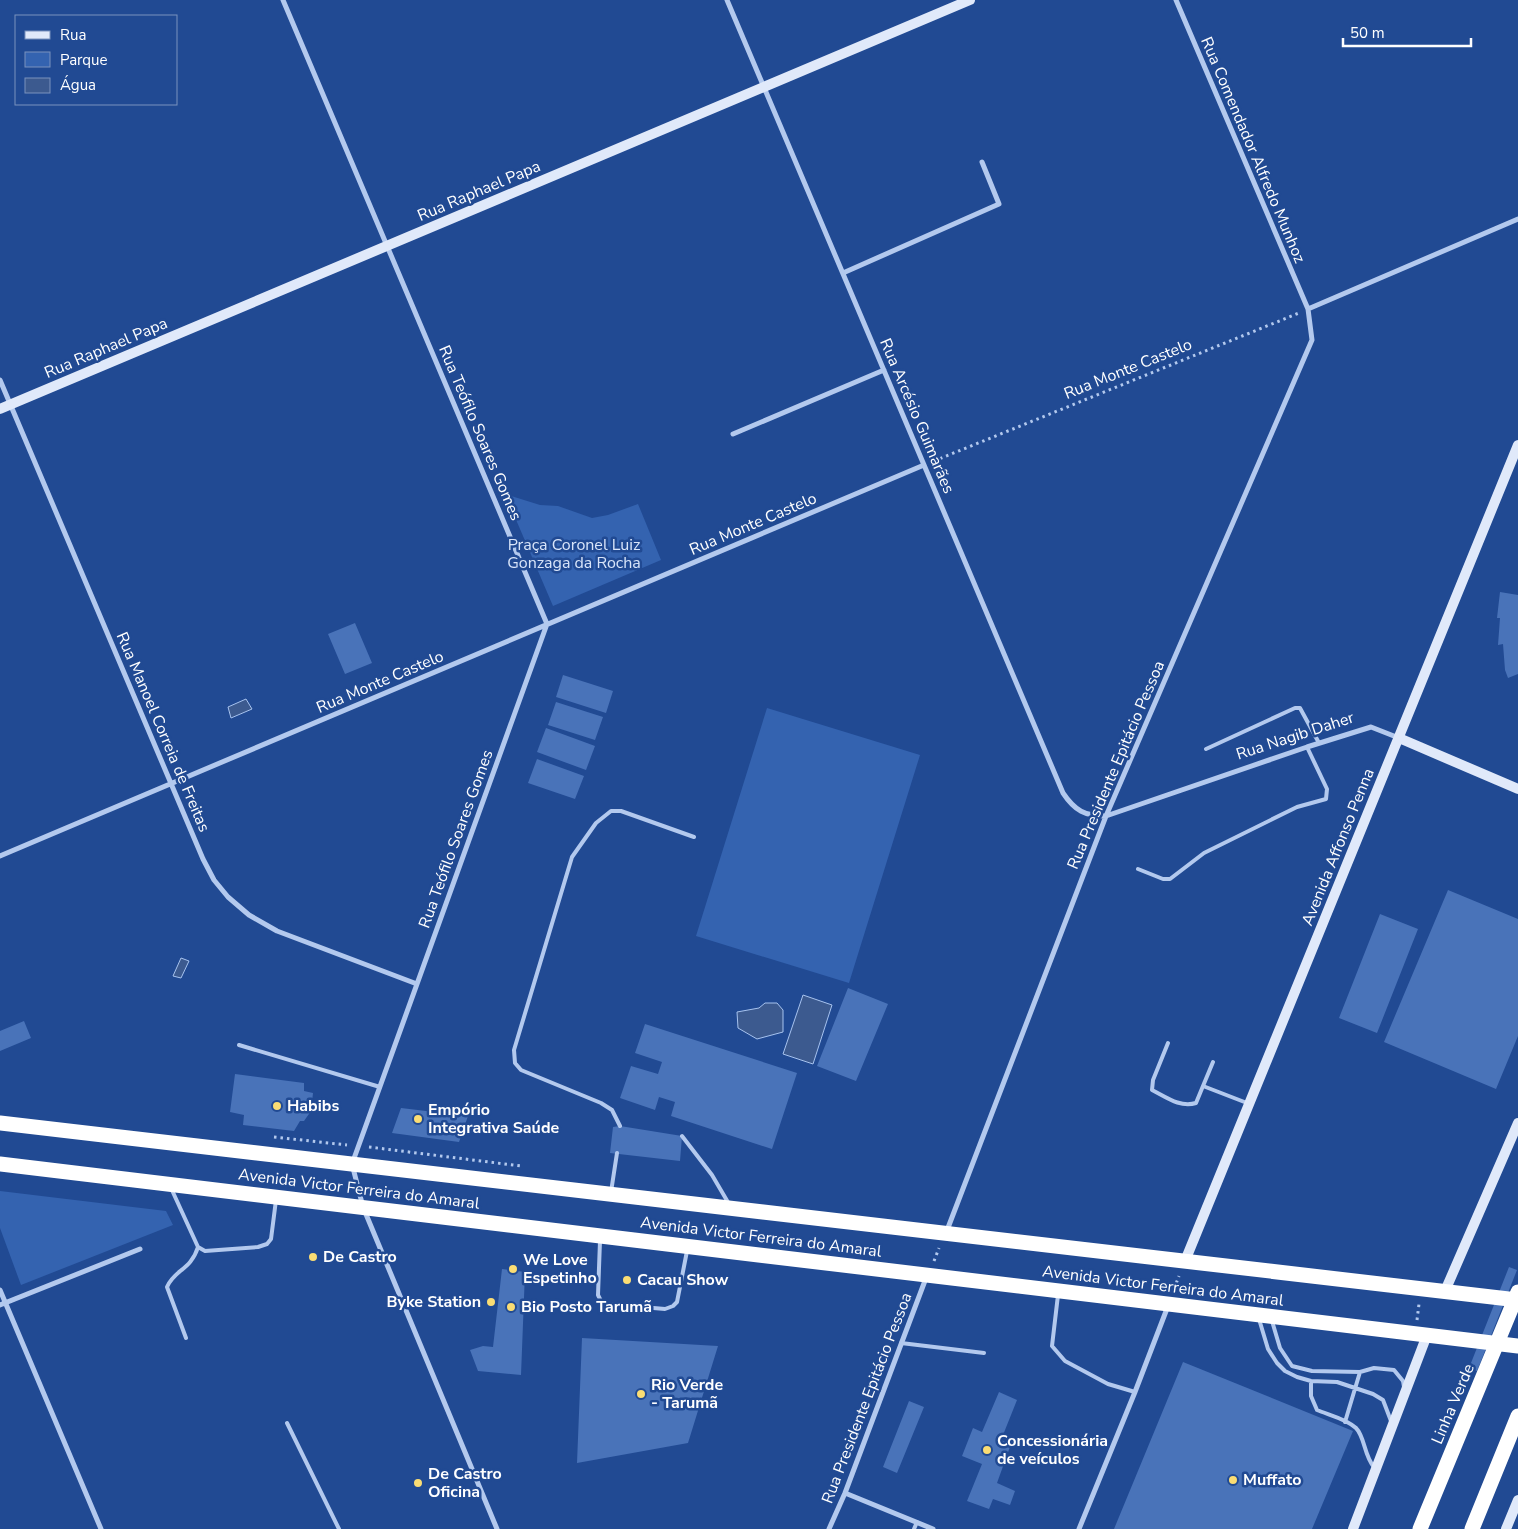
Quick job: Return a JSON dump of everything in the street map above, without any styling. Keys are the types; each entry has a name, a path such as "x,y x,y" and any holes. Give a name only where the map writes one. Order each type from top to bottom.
{"highway":[{"name":"Avenida Victor Ferreira do Amaral","path":"0,1122 1518,1300"},
{"name":"Avenida Victor Ferreira do Amaral","path":"0,1164 1518,1346"},
{"name":"Linha Verde","path":"1420,1529 1518,1292"},
{"path":"1472,1529 1518,1416"}],"street":[{"name":"Rua Teófilo Soares Gomes","path":"284,0 547,624 352,1164"},
{"name":"Rua Arcésio Guimarães","path":"727,0 1063,794 1070,804 1080,812 1094,816 1106,816"},
{"name":"Rua Raphael Papa","path":"0,409 970,0"},
{"name":"Rua Comendador Alfredo Munhoz","path":"1176,0 1308,309"},
{"path":"843,273 999,204 982,162"},
{"path":"1308,309 1518,219"},
{"name":"Rua Presidente Epitácio Pessoa","path":"945,1233 1106,816 1312,340 1308,309"},
{"path":"733,434 884,370"},
{"name":"Rua Manoel Correia de Freitas","path":"0,380 203,859 214,880 228,897 249,915 277,931 417,984"},
{"name":"Avenida Affonso Penna","path":"1185,1261 1518,445"},
{"name":"Rua Monte Castelo","path":"0,856 924,466"},
{"name":"Rua Nagib Daher","path":"1106,816 1371,727 1518,789"},
{"path":"1445,1291 1518,1123"},
{"path":"352,1164 363,1207 497,1529"},
{"path":"3,1304 140,1249"},
{"name":"Rua Presidente Epitácio Pessoa","path":"829,1529 845,1493 927,1275"},
{"path":"0,1290 3,1304 102,1529"},
{"path":"1079,1529 1136,1392 1169,1304"},
{"path":"1353,1529 1405,1393 1421,1334"},
{"path":"845,1493 933,1529"},
{"path":"1506,1529 1518,1500"}],"lane":[{"path":"1206,749 1295,708 1300,708 1319,743"},
{"path":"1138,869 1163,879 1170,879 1204,853 1298,807 1326,798 1327,790 1307,747"},
{"path":"620,1126 612,1110 600,1103 521,1070 515,1063 514,1050 572,857 596,823 611,811 621,811 694,837"},
{"path":"1168,1043 1153,1080 1152,1090 1174,1101 1188,1106 1196,1103 1213,1062"},
{"path":"239,1045 380,1087"},
{"path":"1203,1086 1249,1104"},
{"path":"682,1136 712,1175 731,1208"},
{"path":"610,1194 617,1153"},
{"path":"169,1184 198,1247 205,1251 258,1248 267,1244 271,1239 276,1197"},
{"path":"600,1236 598,1295 601,1301 607,1304 665,1309 673,1306 677,1302 688,1246"},
{"path":"186,1338 167,1287 170,1281 195,1258 198,1247"},
{"path":"1058,1290 1052,1346 1065,1361 1108,1384 1136,1392"},
{"path":"1264,1315 1280,1348 1292,1366 1312,1371 1360,1372 1374,1368 1394,1370 1403,1381 1405,1393"},
{"path":"1264,1315 1268,1349 1285,1371 1297,1378 1311,1381 1337,1382 1373,1394 1383,1400 1393,1425"},
{"path":"901,1343 984,1353"},
{"path":"1345,1422 1360,1372"},
{"path":"1311,1381 1311,1396 1317,1410 1357,1429 1368,1460 1376,1469"},
{"path":"287,1423 339,1529"},
{"path":"914,1529 917,1522"}],"path":[{"name":"Rua Monte Castelo","path":"924,466 1308,309"},
{"path":"927,1275 945,1233"},
{"path":"1169,1304 1185,1261"},
{"path":"1420,1288 1421,1334"}],"green space":[{"name":"Praça Coronel Luiz Gonzaga da Rocha","path":"505,494 540,505 558,506 592,518 608,515 638,504 661,560 553,606"},
{"path":"767,708 920,755 849,983 696,936"},
{"path":"0,1191 166,1211 173,1225 21,1285 0,1228"}],"water":[{"path":"246,699 252,709 231,718 228,707"},
{"path":"181,958 189,961 181,978 173,976"},
{"path":"803,995 832,1005 813,1064 783,1054"},
{"path":"765,1003 777,1003 783,1010 783,1032 757,1039 738,1028 737,1012 759,1008"}],"building":[{"path":"1500,592 1518,595 1518,674 1508,678 1505,670 1503,644 1498,645 1500,618 1497,618"},
{"path":"355,623 372,663 345,674 328,634"},
{"path":"563,675 613,691 606,713 556,697"},
{"path":"556,702 603,717 595,740 548,725"},
{"path":"546,728 595,746 586,770 537,752"},
{"path":"537,759 584,776 575,799 528,783"},
{"path":"1448,890 1518,919 1518,1036 1496,1089 1384,1042"},
{"path":"1380,914 1418,929 1377,1033 1339,1018"},
{"path":"848,988 888,1004 856,1081 817,1066"},
{"path":"24,1021 31,1038 0,1051 0,1031"},
{"path":"645,1024 797,1073 772,1149 671,1116 675,1102 659,1097 655,1110 620,1098 631,1066 658,1074 662,1062 635,1053"},
{"path":"235,1074 304,1083 304,1091 313,1093 311,1111 304,1121 300,1121 294,1131 243,1125 244,1115 230,1112"},
{"path":"401,1108 468,1116 459,1142 392,1133"},
{"path":"620,1126 682,1136 680,1161 610,1153 613,1127"},
{"path":"1509,1267 1517,1270 1477,1371 1469,1368"},
{"name":"Bio Posto Tarumã","path":"502,1269 525,1272 521,1375 478,1371 470,1350 483,1346 493,1347"},
{"name":"Rio Verde - Tarumã","path":"582,1338 718,1346 688,1443 577,1463"},
{"name":"Muffato","path":"1183,1362 1353,1431 1312,1529 1114,1529"},
{"name":"Concessionária de veículos","path":"999,1392 1017,1400 1001,1440 1011,1444 997,1483 1015,1491 1010,1505 993,1499 989,1509 967,1501 982,1464 962,1456 973,1428 982,1432"},
{"path":"909,1401 924,1407 897,1473 883,1467"}],"place":[{"name":"Habibs","path":"277,1106"},
{"name":"Empório Integrativa Saúde","path":"418,1119"},
{"name":"De Castro","path":"313,1257"},
{"name":"We Love Espetinho","path":"513,1269"},
{"name":"Cacau Show","path":"627,1280"},
{"name":"Byke Station","path":"491,1302"},
{"name":"Bio Posto Tarumã","path":"511,1307"},
{"name":"Rio Verde - Tarumã","path":"641,1394"},
{"name":"Concessionária de veículos","path":"987,1450"},
{"name":"Muffato","path":"1233,1480"},
{"name":"De Castro Oficina","path":"418,1483"}]}
